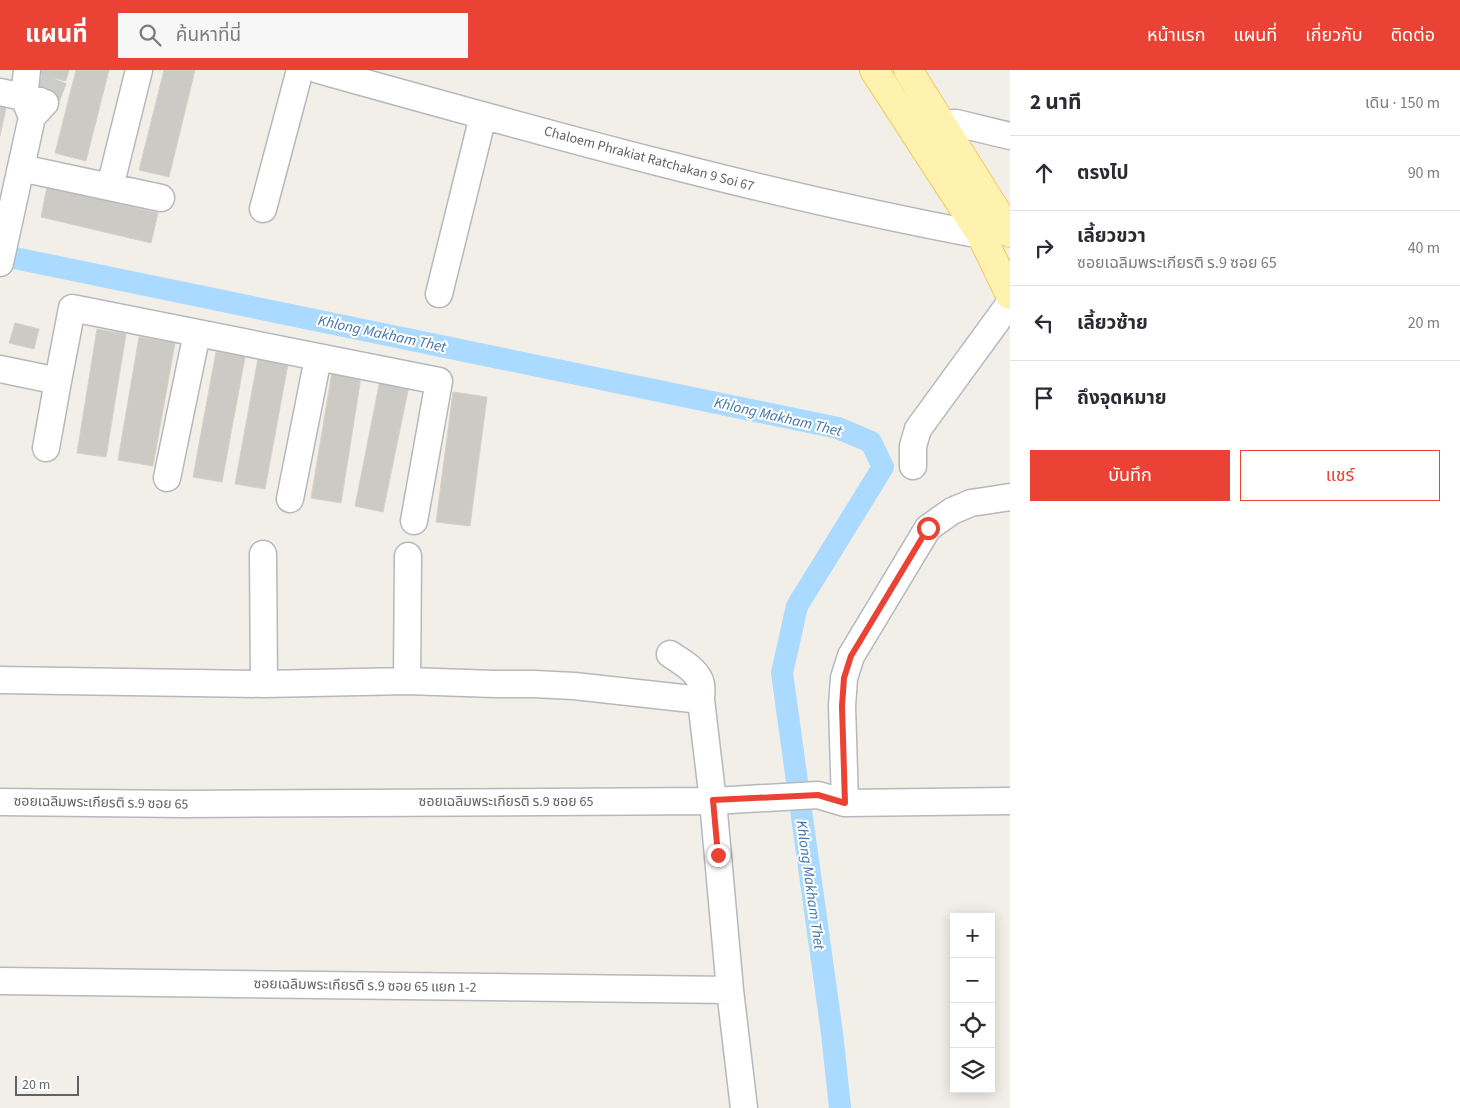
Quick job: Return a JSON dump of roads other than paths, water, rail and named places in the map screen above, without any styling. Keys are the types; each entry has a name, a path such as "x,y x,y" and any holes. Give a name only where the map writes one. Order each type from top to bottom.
{"main road":[{"path":"874,70 981,235 1010,295"},
{"path":"908,70 1010,233"}],"street":[{"path":"0,263 21,168 27,70"},
{"path":"110,187 139,70"},
{"path":"263,209 300,70"},
{"name":"Chaloem Phrakiat Ratchakan 9 Soi 67","path":"319,70 709,176 896,219 981,235"},
{"path":"439,294 483,116"},
{"path":"942,124 956,123 1010,136"},
{"path":"21,168 161,198"},
{"path":"913,466 913,446 918,429 1010,303"},
{"path":"46,448 72,308 438,381 414,521"},
{"path":"167,478 197,333"},
{"path":"290,499 318,358"},
{"path":"0,369 58,381"},
{"path":"845,803 843,697 844,678 851,656 928,528 952,511 971,503 1010,496"},
{"path":"263,554 264,684"},
{"path":"408,556 408,681"},
{"path":"670,654 690,668 702,685 701,700 713,800 730,990 744,1108"},
{"path":"0,680 264,684 408,681 574,686 701,700"},
{"name":"ซอยเฉลิมพระเกียรติ ร.9 ซอย 65","path":"0,802 184,804 713,800 818,795 845,803 1010,801"},
{"name":"ซอยเฉลิมพระเกียรติ ร.9 ซอย 65 แยก 1-2","path":"0,981 730,990"}],"waterway":[{"name":"Khlong Makham Thet","path":"0,255 838,428 871,442 883,467 797,606 782,673 832,1033 840,1108"}],"tunnel":[{"path":"45,103 58,70"}]}
